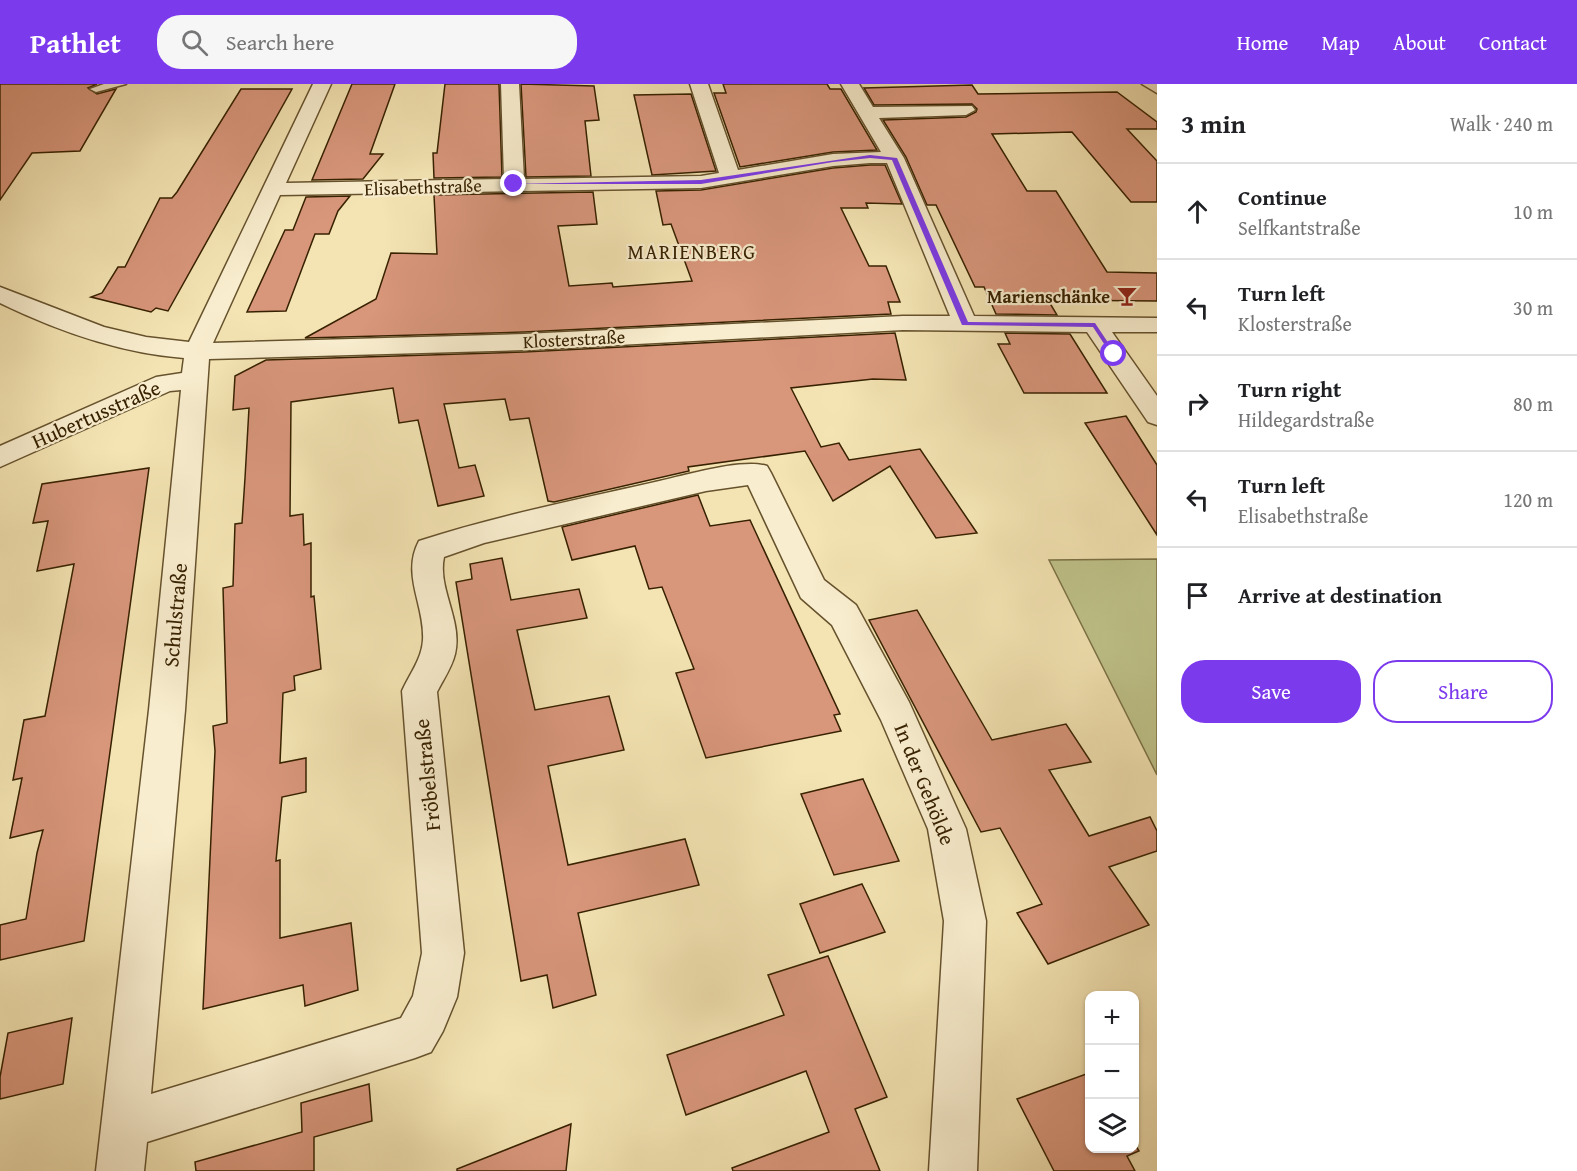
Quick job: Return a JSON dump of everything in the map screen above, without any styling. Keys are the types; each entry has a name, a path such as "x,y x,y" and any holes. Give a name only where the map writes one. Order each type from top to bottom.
{"street":[{"name":"Schulstraße","path":"120,1171 127,1125 167,710 196,365 322,84"},
{"path":"510,84 514,184"},
{"path":"699,84 731,179"},
{"path":"850,84 894,158 965,324"},
{"path":"1151,84 1157,88"},
{"path":"868,113 966,110"},
{"name":"Elisabethstraße","path":"274,189 640,184 731,179 833,160 870,156 894,158"},
{"name":"Klosterstraße","path":"0,294 45,316 83,329 174,350 196,365 524,342 891,324 1157,325"},
{"path":"1095,325 1157,416"},
{"name":"Hubertusstraße","path":"0,457 165,383 196,365"},
{"name":"Fröbelstraße","path":"127,1125 415,1036 432,1010 443,954 419,691 438,652 438,623 425,564 430,549 482,532 706,481 757,473"},
{"name":"In der Gehölde","path":"757,473 812,589 844,615 896,713 947,830 965,921 953,1171"}],"lane":[{"path":"96,89 122,84"}],"green space":[{"path":"1157,559 1157,775 1049,560"}],"building":[{"path":"0,84 97,84 88,88 97,94 116,89 80,151 32,153 0,200"},
{"path":"352,84 395,84 370,154 383,154 363,179 312,180"},
{"path":"445,84 499,84 502,177 434,178 433,153 437,153"},
{"path":"521,84 594,86 599,120 585,121 591,176 526,177"},
{"path":"723,84 827,84 830,89 841,89 877,150 833,152 740,167 714,93 726,93"},
{"path":"972,85 978,94 1117,92 1157,122 1157,129 1127,129 1157,161 1157,202 1131,202 1072,132 992,134 1027,191 1056,191 1107,272 1157,273 1157,301 1048,300 1057,315 996,314 984,287 975,287 936,205 927,205 906,157 883,120 966,117 976,112 977,109 972,104 874,105 864,88"},
{"path":"241,89 292,89 168,311 156,308 151,312 91,297 102,293 118,267 125,267 160,198 172,198 177,192"},
{"path":"691,94 716,171 652,175 634,95"},
{"path":"885,165 902,204 866,203 868,208 841,208 869,266 886,266 900,302 888,302 891,314 524,332 305,338 376,299 391,253 437,254 434,195 593,192 597,224 558,226 569,286 612,283 613,287 692,281 671,224 663,225 656,191 701,190 833,168"},
{"path":"350,196 338,211 329,234 315,234 286,311 247,312 285,230 293,230 306,197"},
{"path":"895,333 906,380 873,379 791,388 821,447 839,443 849,460 920,449 977,533 936,538 890,466 833,501 805,451 688,467 689,471 554,502 548,501 529,418 510,420 505,399 444,404 459,468 475,465 484,496 438,506 418,420 399,423 393,388 291,402 290,516 303,514 304,545 311,543 311,597 314,596 321,669 294,676 295,690 283,693 280,763 306,758 306,792 282,797 276,861 280,860 280,938 351,923 358,990 305,1006 303,985 203,1009 215,751 213,726 227,723 223,588 233,586 235,524 242,523 249,408 233,410 235,376 266,360 524,352"},
{"path":"1005,333 1070,334 1107,393 1024,393 998,344 1010,344"},
{"path":"1126,416 1157,465 1157,535 1085,423"},
{"path":"149,468 84,941 0,960 0,925 26,919 43,830 10,838 22,778 13,780 24,720 45,716 74,564 37,571 48,521 33,523 42,484"},
{"path":"698,495 710,526 750,520 840,714 834,715 841,731 706,758 676,673 694,669 662,587 649,589 635,546 572,560 562,527"},
{"path":"502,558 511,600 579,589 587,618 517,630 535,710 609,696 624,750 548,766 568,865 685,839 699,885 578,913 596,995 553,1008 547,975 521,981 456,582 472,579 470,564"},
{"path":"917,610 992,740 1066,724 1091,762 1049,770 1089,836 1150,817 1157,831 1157,851 1109,867 1149,925 1048,964 1017,913 1042,904 1000,828 981,832 869,620"},
{"path":"863,779 899,861 834,875 801,794"},
{"path":"862,884 885,932 820,953 800,904"},
{"path":"828,956 887,1097 855,1109 880,1171 733,1171 732,1168 829,1132 806,1071 686,1115 667,1055 784,1015 768,975"},
{"path":"72,1018 63,1084 0,1099 0,1077 8,1033"},
{"path":"1085,1074 1085,1153 1134,1153 1127,1156 1135,1171 1054,1171 1017,1099"},
{"path":"369,1084 372,1121 314,1137 314,1171 196,1171 195,1162 302,1132 301,1103"},
{"path":"571,1124 566,1171 457,1171 457,1169"}],"place":[{"name":"Marienschänke","path":"1127,296"}],"district":[{"name":"MARIENBERG","path":"692,251"}],"route":[{"path":"514,184 701,182 857,157 894,158 965,324 1095,325 1114,354"}]}
